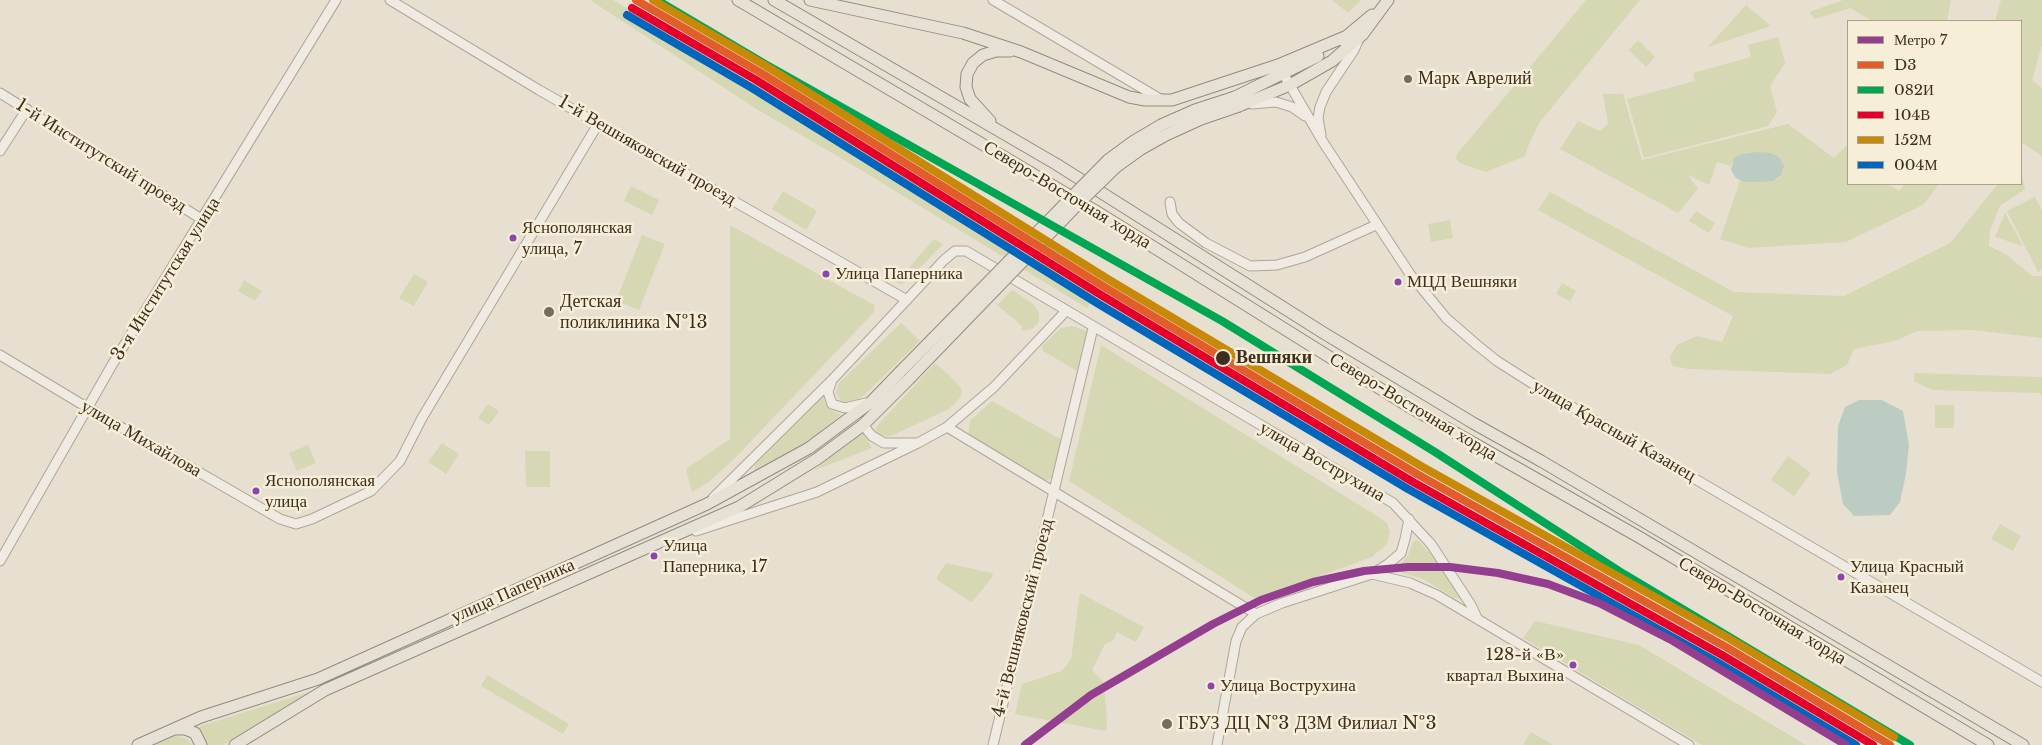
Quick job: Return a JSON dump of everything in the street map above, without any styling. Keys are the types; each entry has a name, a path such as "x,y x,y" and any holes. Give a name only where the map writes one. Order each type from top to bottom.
{"main road":[{"name":"Северо-Восточная хорда","path":"738,0 1094,210 1284,330 1460,436 1639,537 1988,745"},
{"name":"Северо-Восточная хорда","path":"774,0 1089,184 1395,377 2023,745"},
{"path":"810,0 932,25 1020,52 1129,97 1145,100 1172,100 1281,70"},
{"path":"1237,102 1281,70 1347,36 1386,2"},
{"path":"905,376 1108,160 1134,141 1161,125 1195,110 1237,102 1290,85 1332,61 1360,36 1386,2"},
{"path":"1000,131 970,99 966,87 967,74 973,63 983,54 996,51 1020,52"},
{"name":"улица Паперника","path":"138,745 201,717 318,679 707,504 809,448 905,376"},
{"name":"улица Паперника","path":"235,745 325,690 740,507 817,459 863,425 905,376"},
{"path":"174,729 185,729 195,733 201,745"}],"street":[{"name":"3-я Институтская улица","path":"0,561 88,408 336,0"},
{"name":"1-й Вешняковский проезд","path":"390,0 598,124 907,300"},
{"path":"993,0 1162,100"},
{"path":"1323,142 1318,118 1320,107 1326,92 1354,50 1360,36"},
{"name":"улица Красный Казанец","path":"1281,70 1308,118 1376,225 1430,301 1460,330 1497,361 2042,682"},
{"name":"1-й Институтский проезд","path":"0,93 203,220"},
{"path":"1237,102 1276,102 1292,107 1308,118"},
{"path":"0,151 26,109"},
{"name":"улица Михайлова","path":"0,354 88,408 283,521 289,523 304,522 371,491 400,461 422,418 598,124"},
{"path":"1170,202 1172,214 1179,223 1206,243 1250,266 1277,265 1290,262 1314,254 1376,225"},
{"name":"улица Вострухина","path":"707,504 832,380 944,260 955,252 966,251 1093,328 1393,503 1431,544 1471,605 1477,618"},
{"path":"662,542 817,492 918,444 947,428 994,386 1066,311"},
{"name":"4-й Вешняковский проезд","path":"993,745 1093,328"},
{"path":"832,380 828,392 832,404 845,408 871,402"},
{"path":"863,425 872,436 884,444 918,444"},
{"path":"947,428 1256,614"},
{"path":"1217,745 1236,641 1242,627 1256,614 1282,603 1372,574 1401,553 1406,539 1408,519"},
{"path":"1372,574 1410,582 1437,595 1689,745"}],"green space":[{"path":"590,0 613,0 920,183 1096,295 1087,308 846,161 758,110"},
{"path":"1332,0 1361,0 1348,13"},
{"path":"1586,0 1640,0 1540,122 1525,156 1486,172 1460,163 1456,159 1457,154"},
{"path":"1843,0 1951,0 1947,20 1870,20 1850,8 1815,19 1809,12"},
{"path":"2001,0 2042,0 2042,45 2032,80 2042,88 2042,156 2022,143 2022,20 1995,20"},
{"path":"1746,5 1771,26 1708,47"},
{"path":"1778,37 1785,63 1770,86 1777,112 1768,126 1644,158 1627,99 1695,81 1693,73 1751,57 1748,45"},
{"path":"1638,40 1655,57 1646,67 1629,50"},
{"path":"1603,94 1623,94 1642,160 1788,124 1834,158 1847,145 1847,185 1890,185 1899,191 1904,185 1938,185 1923,205 1846,242 1748,248 1720,239 1740,181 1774,181 1778,179 1783,170 1782,161 1732,162 1731,166 1717,162 1709,185 1688,175 1698,189 1678,213 1560,149 1578,121 1600,131 1608,124"},
{"path":"2022,175 2025,189 2000,206 1990,230 1989,246 2007,255 2032,276 2042,276 2042,338 1973,330 1917,331 1895,341 1854,349 1847,365 1830,374 1689,369 1672,366 1670,357 1677,345 1697,336 1722,342 1733,316 1538,210 1550,192 1734,292 1844,296 1950,243 1997,185 2022,185"},
{"path":"631,186 659,200 652,215 624,201"},
{"path":"783,191 817,211 806,230 772,209"},
{"path":"2035,197 2042,211 2042,270 2038,272 2007,211"},
{"path":"1696,211 1715,223 1709,233 1689,221"},
{"path":"2005,213 2023,246 1995,237"},
{"path":"1450,220 1453,238 1431,242 1428,224"},
{"path":"730,225 874,305 874,312 734,459 710,481 692,492 686,469 730,439"},
{"path":"642,235 665,244 639,310 616,301"},
{"path":"934,239 943,244 906,282 901,284 890,280 906,271"},
{"path":"414,274 428,282 414,306 399,298"},
{"path":"244,280 262,291 255,301 238,291"},
{"path":"1562,283 1576,291 1570,301 1556,294"},
{"path":"1012,290 1033,304 1039,313 1039,322 1032,329 1022,331 1022,326 997,305"},
{"path":"901,323 920,341 856,403 846,404 840,400 836,392 839,383"},
{"path":"1072,326 1087,331 1077,371 1043,351 1042,346 1061,328"},
{"path":"1101,345 1377,516 1387,523 1390,532 1387,544 1372,557 1256,599 1069,481"},
{"path":"935,363 962,389 961,397 949,409 891,436 882,436 875,432 877,426"},
{"path":"1914,373 2042,377 2042,395 2039,393 1932,390 1914,381"},
{"path":"824,394 825,402 831,410 841,415 804,445 756,472 754,469 755,465"},
{"path":"992,401 1062,440 1053,478 1041,482 968,437 970,421"},
{"path":"488,404 499,411 489,425 478,418"},
{"path":"1935,405 1954,405 1954,428 1935,428"},
{"path":"863,433 872,448 813,471"},
{"path":"442,443 459,454 446,474 428,462"},
{"path":"308,445 316,463 297,471 289,453"},
{"path":"525,451 550,451 550,487 526,487"},
{"path":"1788,456 1811,473 1794,496 1771,480"},
{"path":"2000,524 2021,536 2013,551 1991,539"},
{"path":"1416,540 1438,562 1460,596 1459,599 1454,598 1423,579 1399,572 1400,565"},
{"path":"946,563 992,573 993,576 971,602 937,580"},
{"path":"1080,593 1144,627 1136,642 1117,632 1114,640 1105,644 1092,670 1104,683 1106,731 1015,714 1022,684 1062,671 1071,659"},
{"path":"1535,621 1639,645 1806,745 1702,745 1523,638"},
{"path":"487,675 569,724 563,734 481,686"},
{"path":"315,690 223,745 204,745 194,728"},
{"path":"1531,732 1553,745 1523,745"},
{"path":"173,735 187,739 192,745 152,745"}],"shaded area":[{"path":"1771,153 1779,157 1784,166 1781,175 1774,181 1744,182 1736,178 1731,170 1734,158 1742,154"},
{"path":"1859,400 1882,400 1903,411 1909,445 1906,474 1900,502 1890,515 1854,516 1843,504 1837,472 1838,426 1845,407"}],"metro line":[{"name":"7","path":"1025,745 1091,695 1213,624 1261,600 1313,582 1364,571 1408,567 1450,567 1498,573 1548,584 1599,603 1673,641 1846,745"}],"transit line":[{"name":"D3","path":"636,0 761,73 1106,288 1417,474 1726,647 1890,745"},
{"name":"152М","path":"653,0 766,66 1111,281 1421,466 1730,639 1894,737"},
{"name":"082И","path":"657,0 765,64 1222,321 1435,452 1624,574 1910,745"},
{"name":"104В","path":"632,8 756,80 1101,295 1413,482 1722,655 1873,745"},
{"name":"004М","path":"627,15 752,88 1097,303 1408,489 1717,662 1856,745"}],"place":[{"name":"Марк Аврелий","path":"1408,79"},
{"name":"Яснополянская улица, 7","path":"513,238"},
{"name":"Улица Паперника","path":"826,274"},
{"name":"МЦД Вешняки","path":"1398,282"},
{"name":"Детская поликлиника №13","path":"549,312"},
{"name":"Вешняки","path":"1223,358"},
{"name":"Яснополянская улица","path":"256,491"},
{"name":"Улица Паперника, 17","path":"654,556"},
{"name":"Улица Красный Казанец","path":"1841,577"},
{"name":"128-й «В» квартал Выхина","path":"1573,665"},
{"name":"Улица Вострухина","path":"1211,686"},
{"name":"ГБУЗ ДЦ №3 ДЗМ Филиал №3","path":"1167,724"}]}
